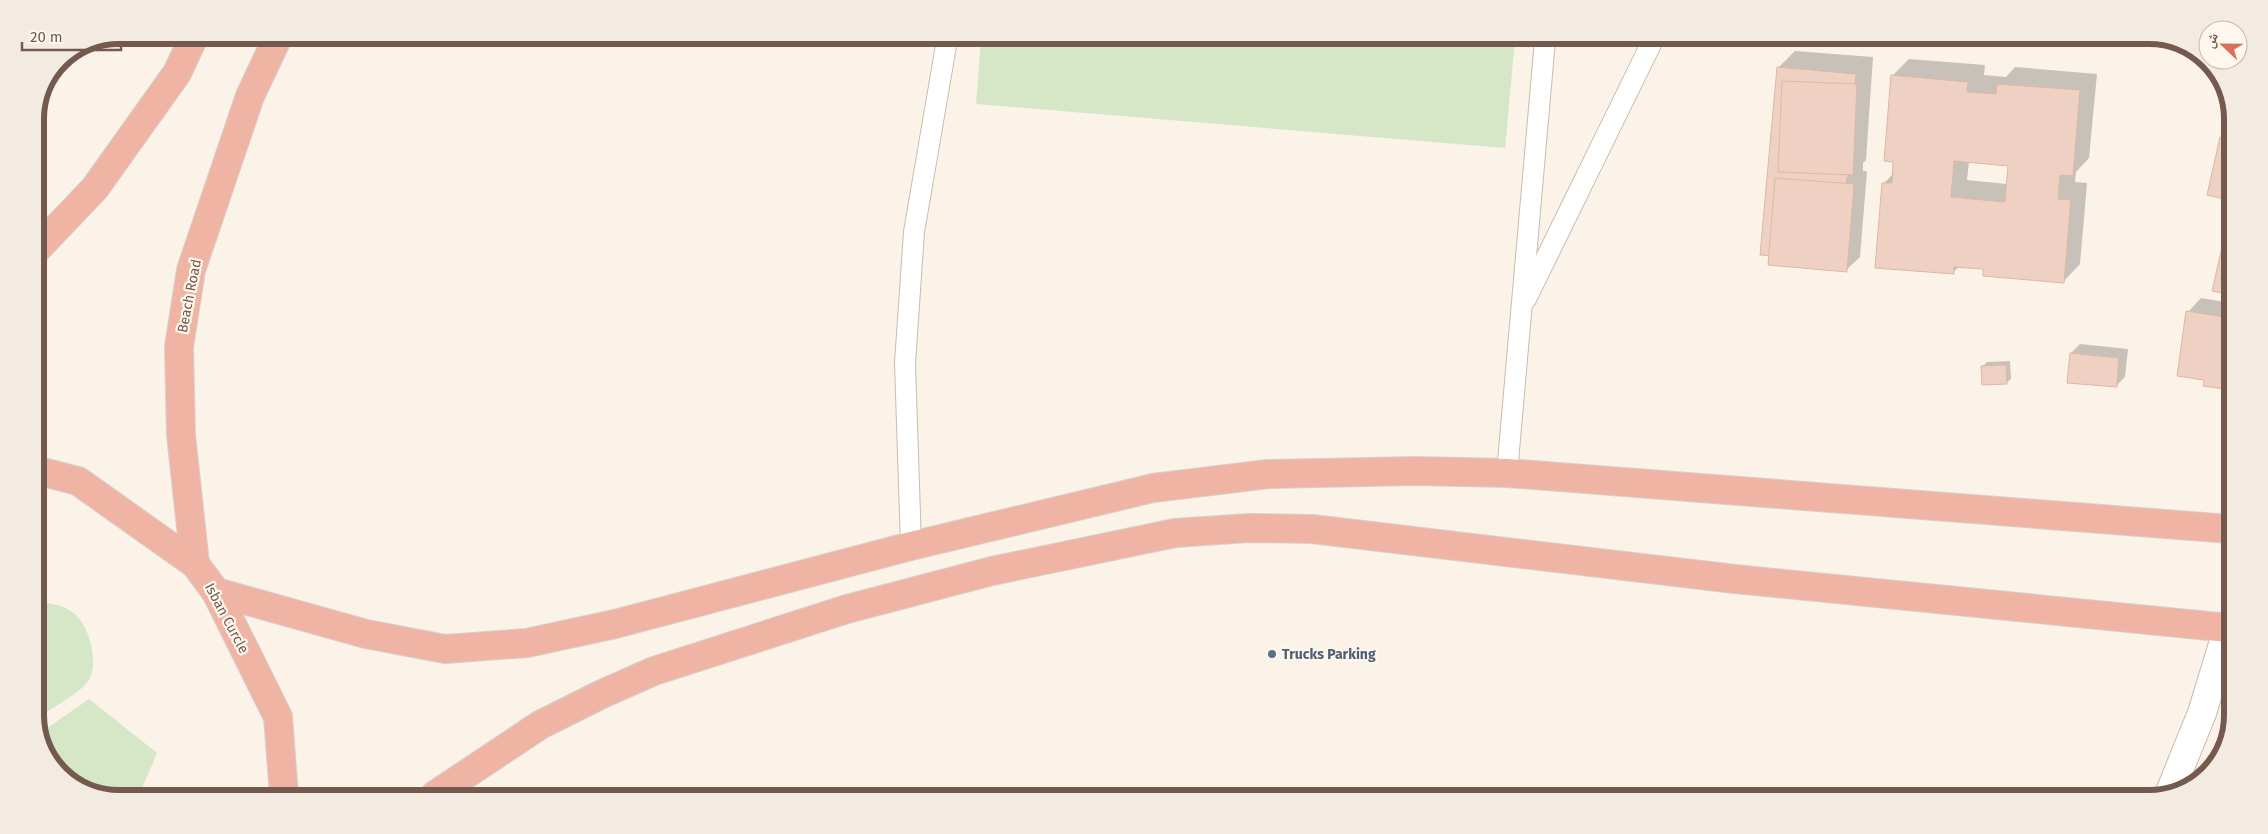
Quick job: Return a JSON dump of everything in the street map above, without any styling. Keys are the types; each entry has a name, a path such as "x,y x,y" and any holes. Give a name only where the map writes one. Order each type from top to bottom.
{"highway":[{"path":"44,242 95,188 177,73 191,44"},
{"name":"Beach Road","path":"195,564 181,435 179,347 192,270 250,96 275,44"},
{"path":"216,592 366,634 445,649 527,643 606,626 910,546 1153,488 1268,474 1415,471 1507,473 2224,528"},
{"name":"Isban Curcle","path":"44,472 78,481 195,564 216,592 278,717 284,790"},
{"path":"442,790 540,725 654,671 848,609 992,571 1176,533 1249,528 1312,529 1735,579 2224,628"}],"street":[{"path":"2172,786 2202,713 2224,641"}],"lane":[{"path":"910,546 905,364 914,232 947,44"},
{"path":"1507,473 1545,44"},
{"path":"1521,310 1651,44"}],"green space":[{"path":"981,44 1515,44 1505,148 976,104"},
{"path":"44,603 66,608 75,614 85,628 92,648 93,668 90,677 82,688 44,713"},
{"path":"89,699 157,753 141,790 109,790 85,783 66,768 59,761 49,744 45,730"}],"building":[{"path":"1777,67 1856,74 1840,261 1760,255"},
{"path":"1891,75 1968,82 1967,92 1996,94 1997,84 2080,90 2073,176 2060,175 2058,199 2071,200 2064,283 1983,276 1983,269 1954,267 1954,274 1875,268 1882,183 1892,183 1893,162 1884,161","holes":["1954,161 2008,166 2005,202 1951,197"]},
{"path":"1782,81 1857,84 1853,175 1778,172"},
{"path":"2220,137 2224,138 2224,199 2207,195"},
{"path":"1775,178 1854,184 1847,272 1768,265"},
{"path":"2224,239 2224,293 2212,291"},
{"path":"2186,311 2224,317 2224,389 2203,386 2204,380 2177,376"},
{"path":"2070,353 2119,358 2117,387 2067,383"},
{"path":"2006,365 2007,384 1982,385 1981,366"}],"place":[{"name":"Trucks Parking","path":"1272,654"}]}
